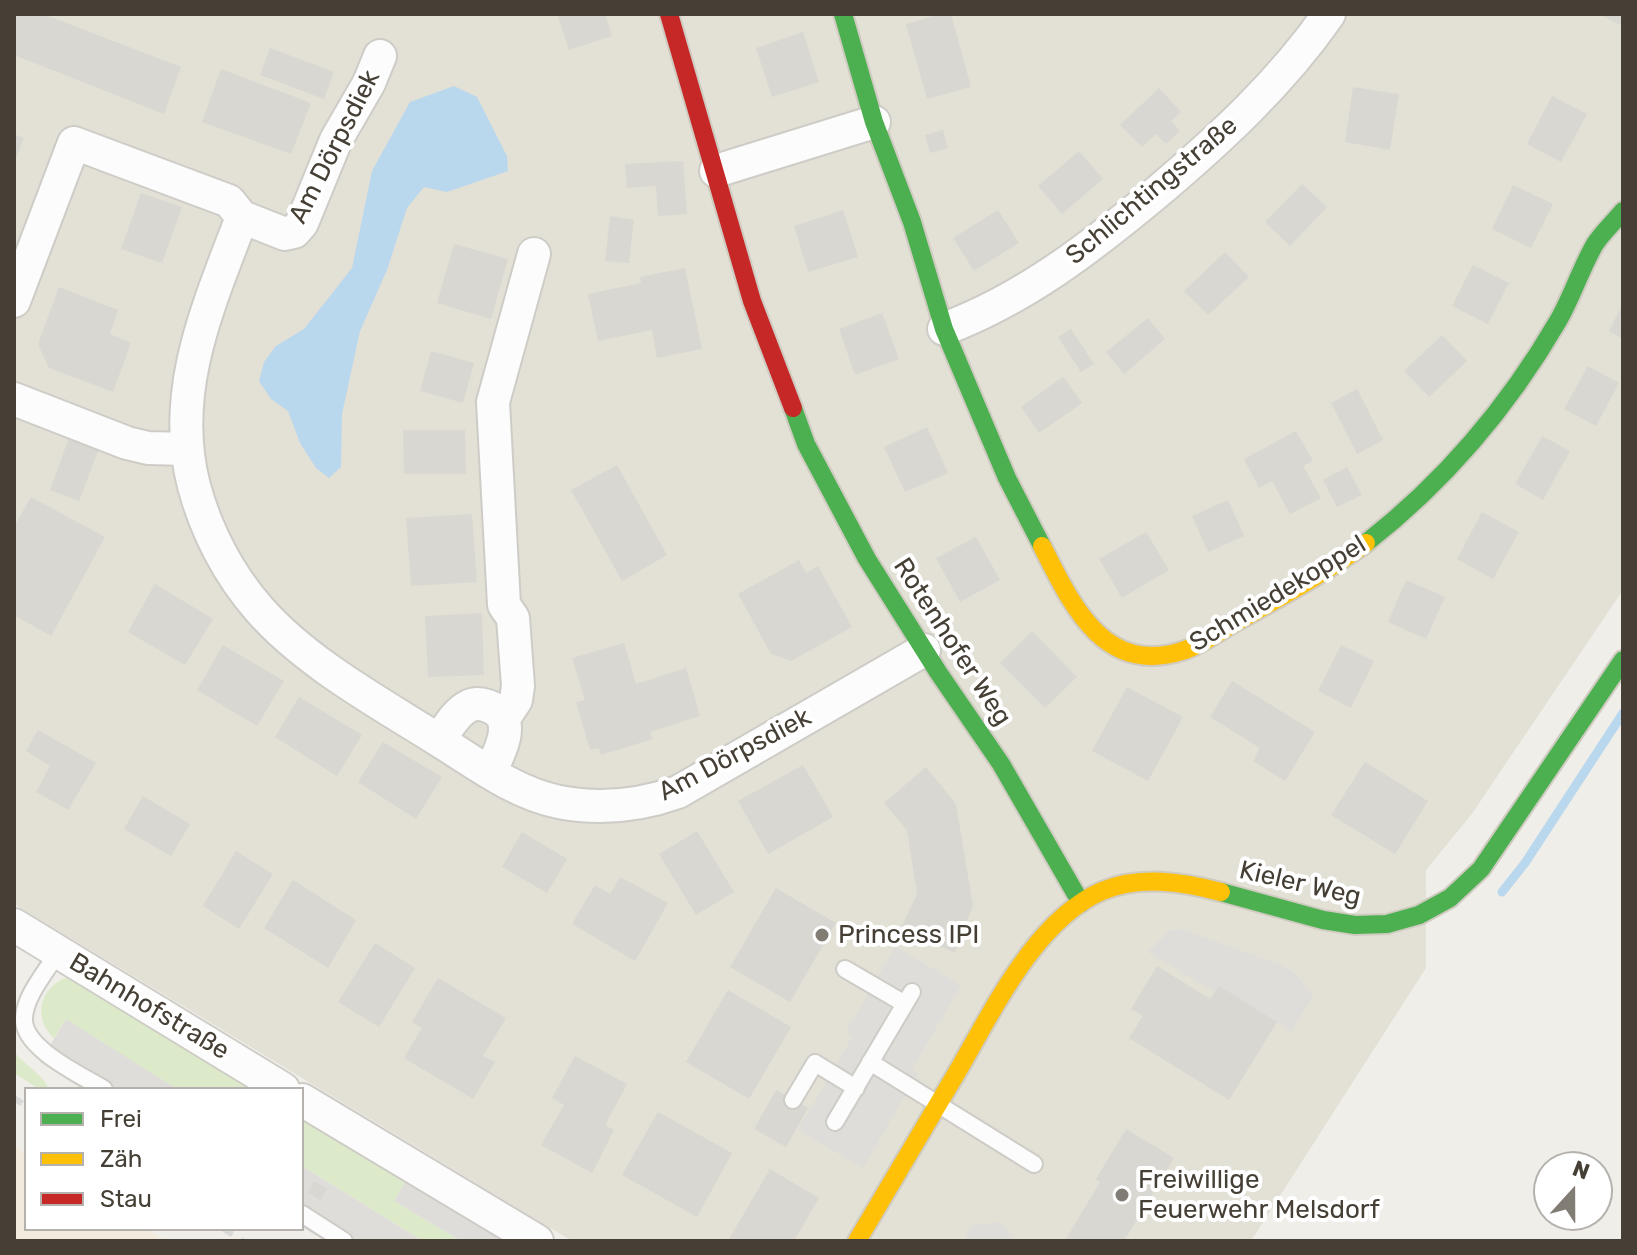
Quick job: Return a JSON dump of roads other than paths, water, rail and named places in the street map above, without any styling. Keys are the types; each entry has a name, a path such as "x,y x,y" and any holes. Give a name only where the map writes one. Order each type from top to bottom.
{"street":[{"name":"Rotenhofer Weg","path":"669,14 752,301 806,444 867,559 1001,764 1081,903"},
{"name":"Schmiedekoppel","path":"843,14 874,122 912,222 944,329 1007,478 1074,609 1098,636 1111,645 1147,657 1166,655 1195,645 1313,579 1364,545 1416,502 1455,462 1517,387 1559,319 1596,243 1623,211"},
{"name":"Schlichtingstraße","path":"944,329 971,319 1029,288 1066,265 1117,225 1205,152 1261,98 1329,14"},
{"name":"Am Dörpsdiek","path":"14,301 74,143 229,201 242,217 285,234 294,232 302,223 336,140 369,83 380,56"},
{"path":"716,171 874,122"},
{"name":"Am Dörpsdiek","path":"242,217 195,346 185,415 187,449 205,521 222,556 258,609 321,663 439,740 490,772 541,797 606,807 655,800 678,792 924,650"},
{"path":"504,718 516,700 518,686 513,618 504,605 493,402 534,254"},
{"path":"14,399 127,443 148,448 187,449"},
{"name":"Kieler Weg","path":"1081,903 1103,891 1140,881 1169,882 1244,898 1335,924 1366,927 1393,923 1433,909 1466,885 1481,869 1623,660"},
{"path":"439,740 469,706 482,704 495,708 504,718 506,731 503,747 490,772"},
{"path":"857,1241 1019,969 1050,928 1081,903"},
{"name":"Bahnhofstraße","path":"14,925 280,1087"},
{"path":"304,1101 537,1241"}],"lane":[{"path":"58,952 28,1002 24,1018 26,1032 34,1044 101,1087"},
{"path":"835,1122 909,998 845,969"},
{"path":"870,1062 1034,1164"},
{"path":"793,1100 815,1063 856,1088"},
{"path":"304,1215 344,1241"}],"water":[{"path":"454,86 477,97 507,156 508,171 447,192 424,187 407,208 387,270 360,331 342,414 341,467 329,478 316,468 300,443 288,411 271,399 259,381 264,362 276,346 304,329 352,268 372,171 410,102"}],"waterway":[{"path":"1502,892 1525,863 1623,713"}],"railway":[{"path":"14,1098 24,1105"},
{"path":"227,1231 243,1241"}],"place":[{"name":"Princess IPI","path":"822,935"},
{"name":"Freiwillige Feuerwehr Melsdorf","path":"1122,1195"}]}
